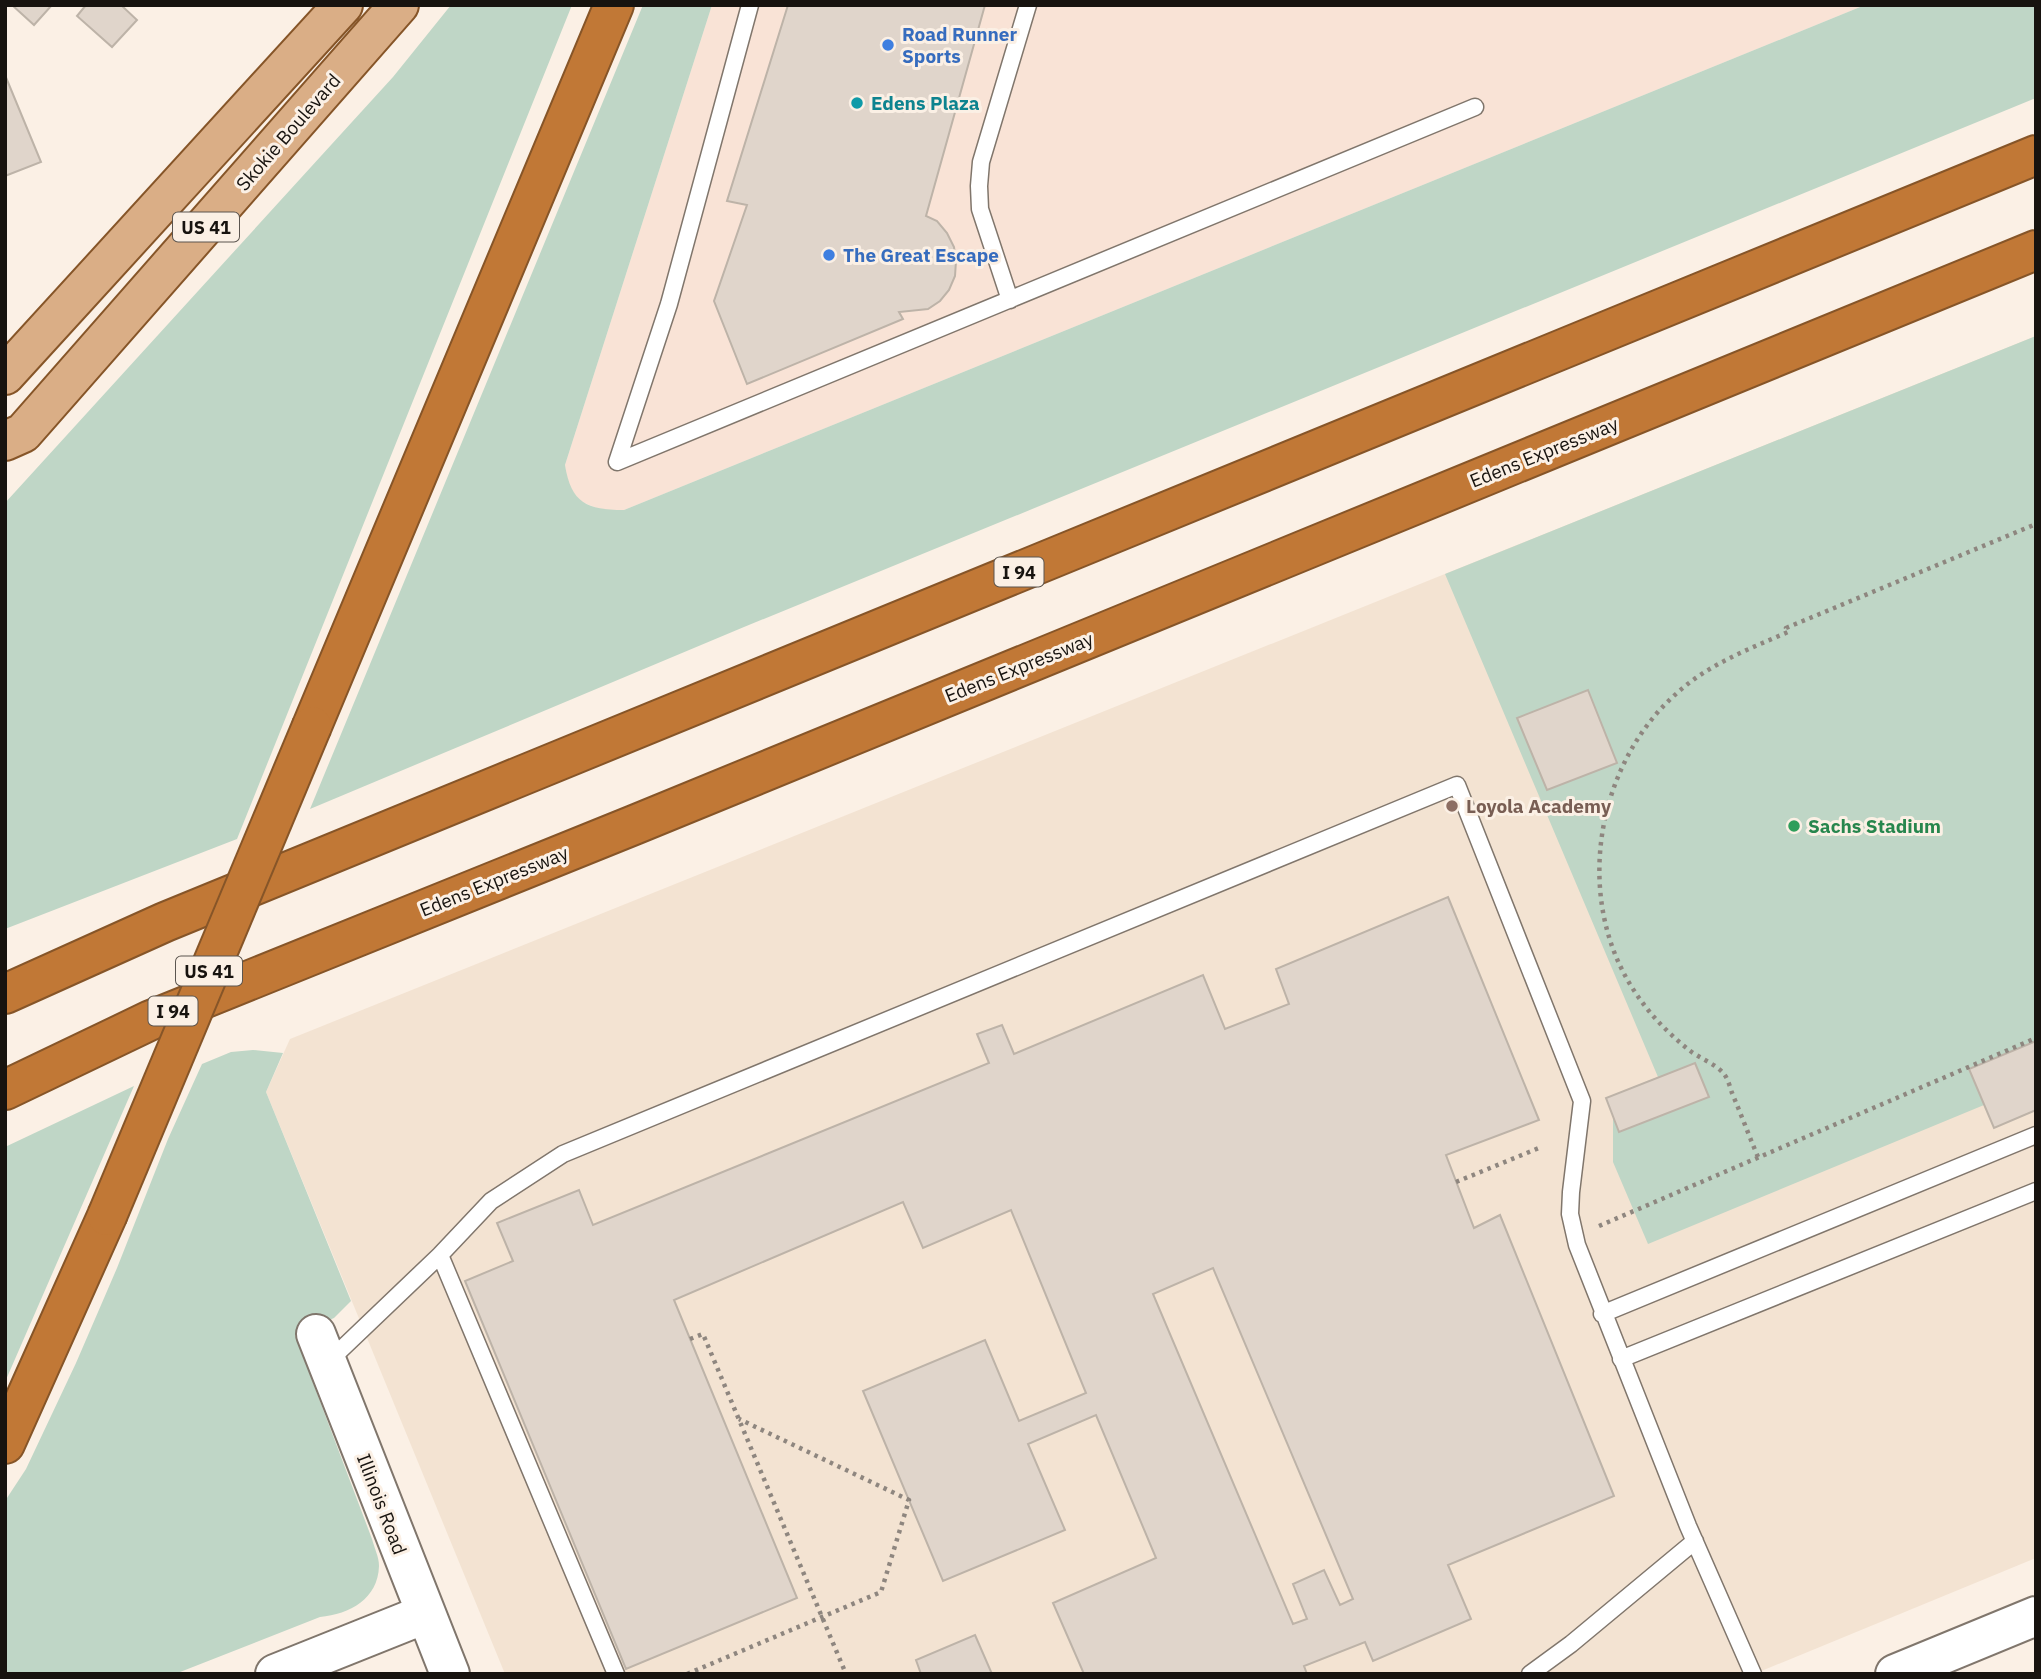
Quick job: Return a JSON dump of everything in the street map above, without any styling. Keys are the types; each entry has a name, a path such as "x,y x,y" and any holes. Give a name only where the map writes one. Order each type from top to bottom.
{"highway":[{"name":"US 41","path":"5,1444 107,1216 614,5"},
{"name":"I 94","path":"5,994 165,922 2036,155"},
{"name":"Edens Expressway","path":"5,1090 151,1020 647,820 2036,250"}],"main road":[{"name":"US 41","path":"5,375 343,5"},
{"name":"Skokie Boulevard","path":"5,440 23,433 399,5"}],"street":[{"name":"Illinois Road","path":"322,1348 450,1674"},
{"path":"275,1674 425,1614"},
{"path":"1895,1674 2036,1616"}],"lane":[{"path":"750,5 669,304 617,462 1475,107"},
{"path":"1010,300 980,209 979,186 981,162 1028,5"},
{"path":"322,1348 440,1255 491,1201 563,1154 1457,785 1582,1101 1571,1192 1570,1214 1575,1237 1602,1314 1753,1674"},
{"path":"1602,1314 2036,1135"},
{"path":"1621,1359 2036,1191"},
{"path":"440,1255 616,1674"},
{"path":"1530,1674 1571,1644 1695,1541"}],"path":[{"path":"1758,1157 1724,1073 1690,1052 1659,1024 1634,990 1615,952 1606,920 1600,866 1602,834 1609,801 1623,762 1658,711 1678,692 1721,661 1788,632 1786,628 2036,524"},
{"path":"1575,1237 2036,1038"},
{"path":"1456,1182 1539,1148"},
{"path":"690,1339 703,1334 846,1674"},
{"path":"687,1674 881,1592 909,1500 739,1419"}],"shaded area":[{"name":"Edens Plaza","path":"712,5 1865,5 624,510 601,510 580,501 568,485 565,465"},
{"name":"Loyola Academy","path":"2036,336 2036,1558 1754,1674 505,1674 266,1092 290,1039"}],"green space":[{"path":"451,5 572,5 237,839 5,929 5,503 393,77"},
{"path":"643,5 712,5 565,465 572,488 583,502 611,510 624,510 1865,5 2036,5 2036,98 744,627 310,809"},
{"name":"Sachs Stadium","path":"2036,336 2036,1110 1994,1128 1984,1105 1648,1244 1613,1162 1613,1116 1606,1098 1658,1077 1445,574"},
{"path":"253,1050 283,1053 266,1092 351,1301 334,1318 295,1335 372,1539 379,1566 374,1587 368,1596 352,1608 320,1617 175,1674 5,1674 5,1501 26,1469 76,1363 168,1139 202,1064 231,1052"},
{"path":"134,1086 5,1382 5,1147"}],"building":[{"path":"12,5 52,5 34,25"},
{"path":"86,5 121,5 137,20 112,47 77,16"},
{"name":"Edens Plaza","path":"788,5 985,5 926,216 937,221 954,247 955,276 949,290 940,301 928,309 899,312 903,319 747,384 714,301 747,205 727,201"},
{"path":"5,75 41,162 5,176"},
{"path":"1588,690 1617,763 1547,790 1517,718"},
{"path":"1448,897 1539,1120 1446,1155 1474,1228 1500,1215 1614,1496 1448,1565 1471,1619 1373,1661 1365,1642 1304,1666 1307,1674 1084,1674 1053,1603 1156,1558 1096,1415 1028,1444 1065,1530 943,1581 863,1391 985,1340 1019,1421 1086,1393 1011,1210 923,1248 903,1202 674,1300 797,1598 626,1669 465,1281 513,1261 497,1223 579,1190 593,1225 989,1063 977,1034 1002,1025 1014,1054 1203,975 1225,1029 1289,1004 1276,969","holes":["1213,1268 1353,1599 1340,1605 1324,1570 1293,1584 1307,1619 1293,1624 1153,1294"]},
{"path":"2036,1041 2036,1110 1994,1128 1969,1069"},
{"path":"1695,1063 1709,1097 1619,1132 1606,1098"},
{"path":"975,1635 992,1674 921,1674 916,1660"}],"place":[{"name":"Road Runner Sports","path":"888,45"},
{"name":"Edens Plaza","path":"857,103"},
{"name":"The Great Escape","path":"829,255"},
{"name":"Loyola Academy","path":"1452,806"},
{"name":"Sachs Stadium","path":"1794,826"}]}
